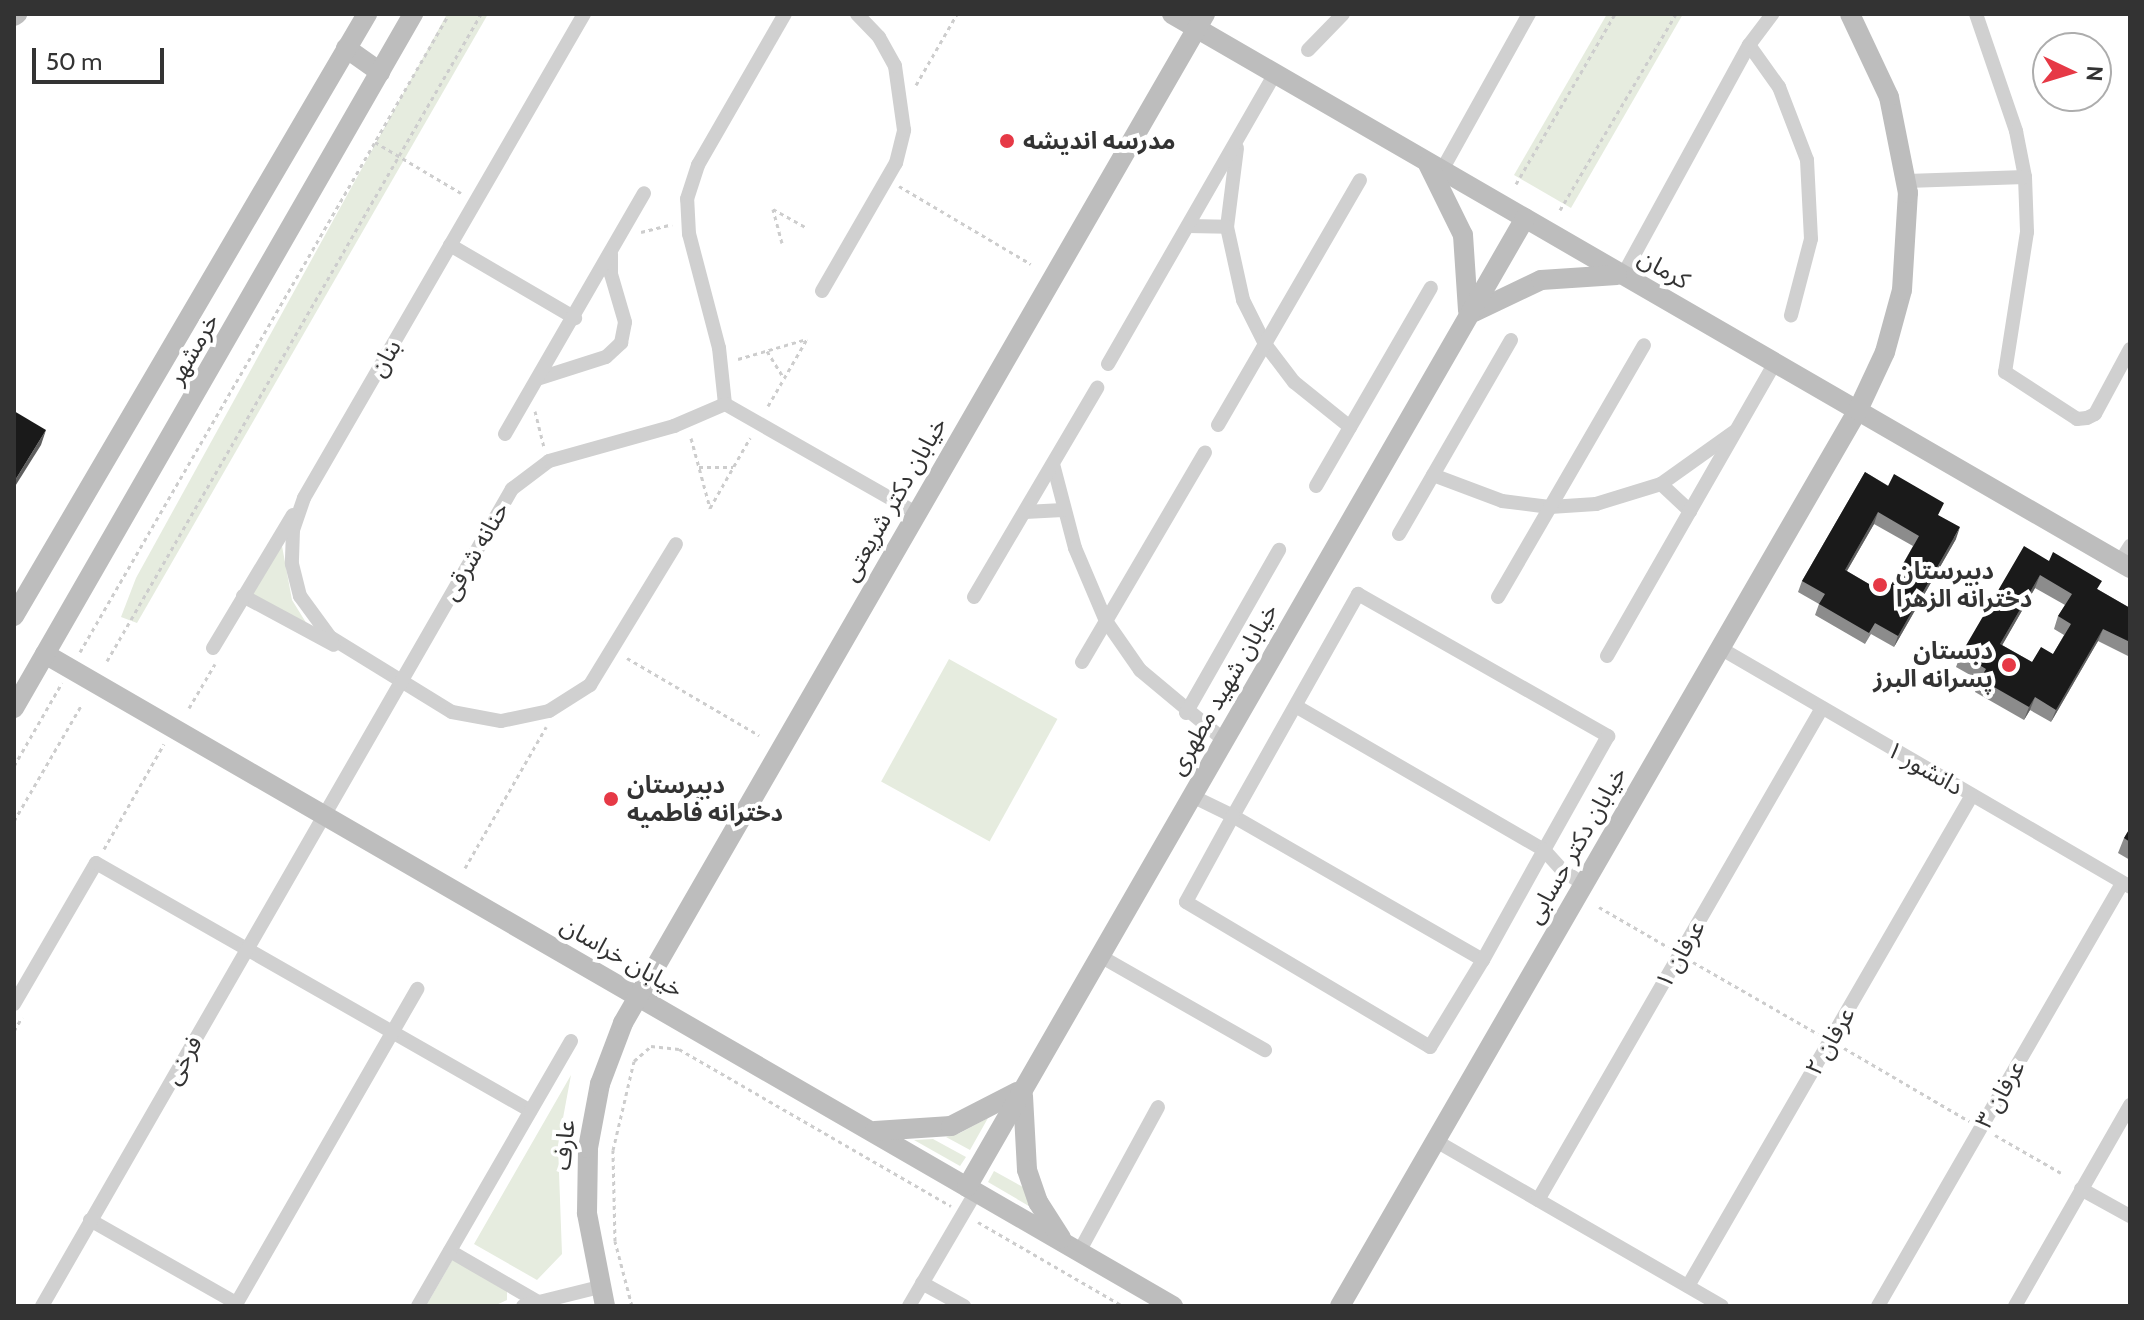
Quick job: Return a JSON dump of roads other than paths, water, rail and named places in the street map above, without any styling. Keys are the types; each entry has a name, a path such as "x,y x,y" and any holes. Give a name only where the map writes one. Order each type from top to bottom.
{"street":[{"name":"خرمشهر","path":"14,616 367,14"},
{"name":"خرمشهر","path":"14,708 413,14"},
{"name":"بنان","path":"584,14 304,498 293,530 295,580 318,625 352,654 452,712 485,720 526,718 564,704 602,672 676,544"},
{"path":"785,14 698,165 687,199 689,234 719,348 725,404 916,513"},
{"path":"822,291 896,163 904,130 895,66 879,37 857,14"},
{"name":"کرمان","path":"1172,14 1201,21 1275,74 1775,363 2127,559"},
{"path":"1308,50 1343,14"},
{"path":"1468,317 1470,276 1463,235 1434,166 1529,14"},
{"path":"1468,317 1510,291 1541,280 1582,273 1623,275 1749,45 1772,14"},
{"name":"خیابان دکتر حسابی","path":"1340,1306 1858,410 1885,352 1902,290 1907,181 1889,97 1850,14"},
{"path":"1976,14 2016,131 2025,177 2027,232 2005,372 2077,419 2087,418 2095,414 2130,349"},
{"name":"خیابان دکتر شریعتی","path":"637,996 1201,21"},
{"path":"1749,45 1785,99 1807,160 1811,239 1791,315"},
{"path":"346,48 380,72"},
{"path":"1108,364 1275,74"},
{"path":"1238,140 1227,227 1239,288 1265,344 1311,399 1350,427"},
{"path":"1907,181 2025,177"},
{"path":"1218,425 1360,180"},
{"path":"505,434 592,289 644,193"},
{"name":"خیابان شهید مطهری","path":"972,1189 1024,1088 1525,218"},
{"path":"1188,226 1227,227"},
{"path":"450,245 575,318"},
{"path":"536,382 564,367 606,357 621,343 625,322 613,281 612,249"},
{"path":"592,289 601,281 613,281"},
{"path":"1316,486 1431,288"},
{"path":"1399,534 1511,340"},
{"path":"559,344 558,356 564,367"},
{"path":"1498,597 1644,345"},
{"path":"1607,656 1775,363"},
{"path":"974,597 1097,388"},
{"name":"حنانه شرقی","path":"323,815 505,499 529,473 560,457 674,426 725,404"},
{"path":"1433,475 1490,498 1550,507 1596,504 1661,484 1738,429"},
{"path":"1082,662 1205,452"},
{"path":"1053,464 1063,510 1106,621 1140,670 1186,713 1224,740"},
{"path":"1661,484 1690,511"},
{"path":"213,648 304,498"},
{"path":"1025,512 1063,510"},
{"path":"1186,713 1279,550"},
{"path":"1358,594 1608,736 1483,960 1430,1047 1186,902 1233,816 1358,594"},
{"path":"243,596 352,654"},
{"name":"دانشور ۱","path":"1720,648 2126,885"},
{"name":"خیابان خراسان","path":"45,654 1173,1306"},
{"path":"1297,707 1544,850 1563,871 1584,884"},
{"name":"عرفان ۱","path":"1538,1200 1822,708"},
{"name":"عرفان ۲","path":"1688,1286 1972,795"},
{"path":"1192,796 1233,816 1483,960"},
{"name":"فرخی","path":"42,1306 323,815"},
{"path":"14,1004 99,858 246,949 530,1111"},
{"name":"عرفان ۳","path":"1878,1306 2126,885"},
{"path":"1100,956 1265,1050"},
{"path":"90,1220 235,1305 417,989"},
{"name":"عارف","path":"602,1296 587,1213 588,1148 600,1084 637,996"},
{"path":"418,1306 571,1041"},
{"path":"868,1130 909,1133 951,1126 989,1111 1024,1088"},
{"path":"1024,1088 1021,1129 1027,1170 1038,1202 1072,1248 1158,1107"},
{"path":"2015,1306 2130,1105"},
{"path":"1436,1141 1722,1306"},
{"path":"909,1306 963,1214 972,1189"},
{"path":"2081,1189 2130,1216"},
{"path":"450,1251 530,1304 602,1296"},
{"path":"922,1283 964,1306"}],"place":[{"name":"مدرسه اندیشه","path":"1007,141"},
{"name":"دبیرستان دخترانه الزهرا","path":"1880,585"},
{"name":"دبستان پسرانه البرز","path":"2009,665"},
{"name":"دبیرستان دخترانه فاطمیه","path":"611,799"}]}
